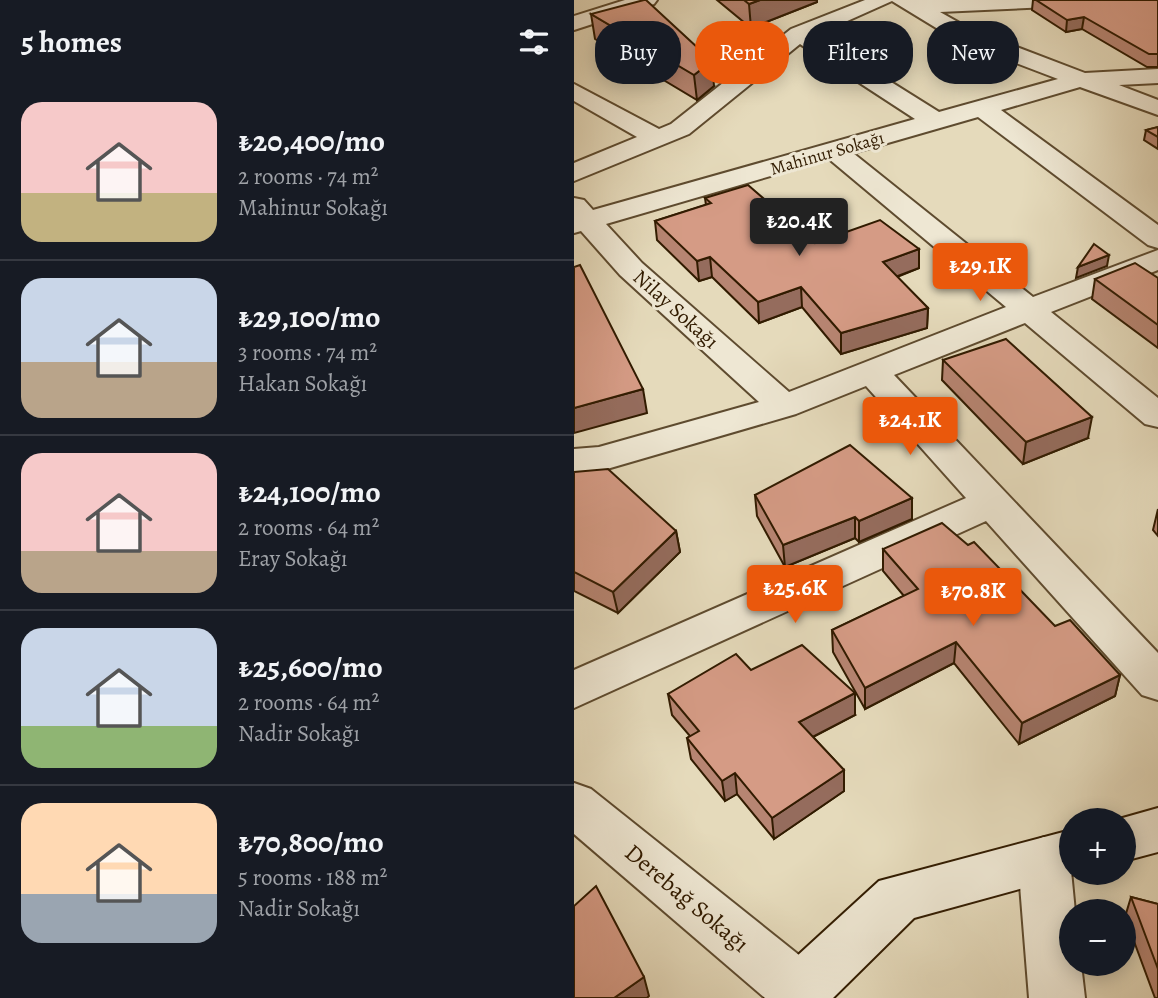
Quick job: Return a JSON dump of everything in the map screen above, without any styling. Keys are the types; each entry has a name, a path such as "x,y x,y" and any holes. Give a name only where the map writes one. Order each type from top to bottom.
{"street":[{"path":"574,23 648,0"},
{"path":"574,173 680,129 799,34 883,0"},
{"path":"911,4 1071,0"},
{"path":"911,4 964,35 1158,108"},
{"path":"799,34 937,122"},
{"path":"1079,80 1158,76"},
{"name":"Mahinur Sokağı","path":"578,217 835,151 1079,80"},
{"path":"574,91 657,138"},
{"path":"982,108 1158,239"},
{"path":"835,151 1158,416"},
{"name":"Nilay Sokağı","path":"578,217 631,269 784,406"},
{"path":"574,461 600,459 784,406 1158,259"},
{"path":"871,372 1158,682"},
{"path":"574,690 990,503"},
{"name":"Derebağ Sokağı","path":"574,804 796,995"},
{"path":"1136,836 1158,830"},
{"path":"796,995 898,898 1057,856 1057,998"}],"building":[{"path":"646,0 669,21 603,21 591,14"},
{"path":"744,0 760,0 749,4"},
{"path":"1036,0 1158,0 1158,54 1149,54 1084,17 1067,20"},
{"path":"681,32 695,45 694,75 681,67"},
{"path":"1158,127 1158,137 1146,130"},
{"path":"748,185 815,243 880,220 919,249 883,262 928,308 841,333 801,287 758,302 710,257 697,261 655,221 711,203 705,198"},
{"path":"1094,244 1109,255 1078,267"},
{"path":"1135,263 1158,278 1158,325 1095,279"},
{"path":"580,265 643,389 574,408 574,267"},
{"path":"1006,339 1092,417 1026,442 943,360"},
{"path":"850,445 912,498 859,521 855,517 783,545 755,495"},
{"path":"608,469 676,531 613,592 574,572 574,472"},
{"path":"942,523 968,545 974,542 1055,626 1070,620 1120,675 1022,723 956,642 865,688 832,630 918,589 883,549"},
{"path":"802,645 855,693 799,722 844,770 772,818 735,773 722,781 687,738 699,731 668,694 736,654 751,670"},
{"path":"596,886 644,977 614,998 574,998 574,906"},
{"path":"1131,897 1158,904 1158,969 1136,910 1136,899"}]}
